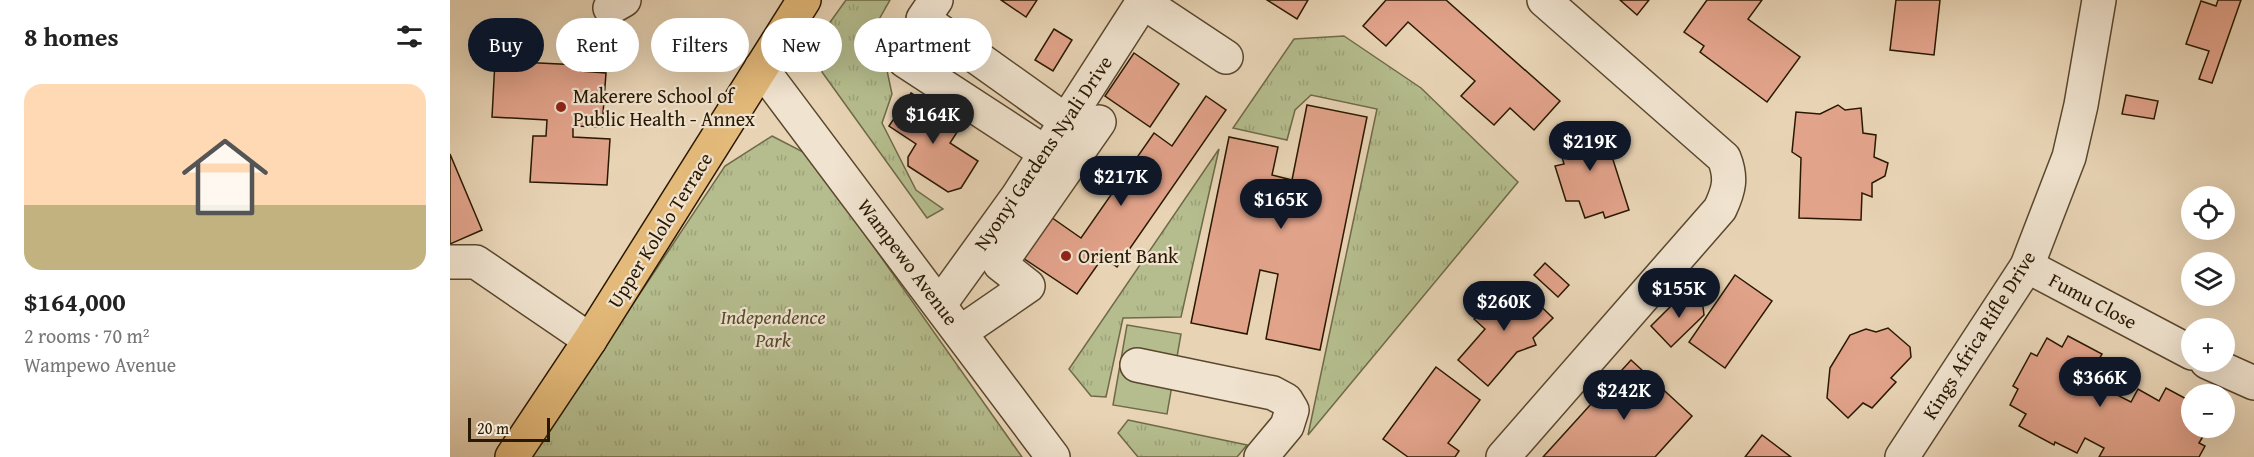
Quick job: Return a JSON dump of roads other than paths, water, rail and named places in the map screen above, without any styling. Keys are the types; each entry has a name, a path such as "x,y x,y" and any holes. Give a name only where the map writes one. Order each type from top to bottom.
{"main road":[{"name":"Upper Kololo Terrace","path":"793,18 804,0"},
{"name":"Upper Kololo Terrace","path":"512,457 590,340 761,68"}],"street":[{"path":"936,0 923,19 1066,121"},
{"path":"1503,457 1720,209 1730,188 1728,168 1724,158 1544,0"},
{"name":"Kings Africa Rifle Drive","path":"1902,457 2027,266 2069,157 2081,105 2098,0"},
{"path":"1143,1 1226,57"},
{"name":"Nyonyi Gardens Nyali Drive","path":"940,304 1028,202 1046,153 1143,1"},
{"name":"Wampewo Avenue","path":"764,72 1053,457"},
{"path":"922,72 1046,153"},
{"path":"961,332 1028,286 1000,264 1028,202 1099,122"},
{"path":"450,262 476,261 590,340"},
{"name":"Fumu Close","path":"2027,266 2181,348"},
{"path":"1137,365 1273,393 1286,400 1292,410 1287,426 1261,457"},
{"path":"2229,372 2254,383"}],"place":[{"name":"Makerere School of Public Health - Annex","path":"561,107"},
{"name":"Orient Bank","path":"1066,256"}],"park label":[{"name":"Independence Park","path":"773,328"}]}
